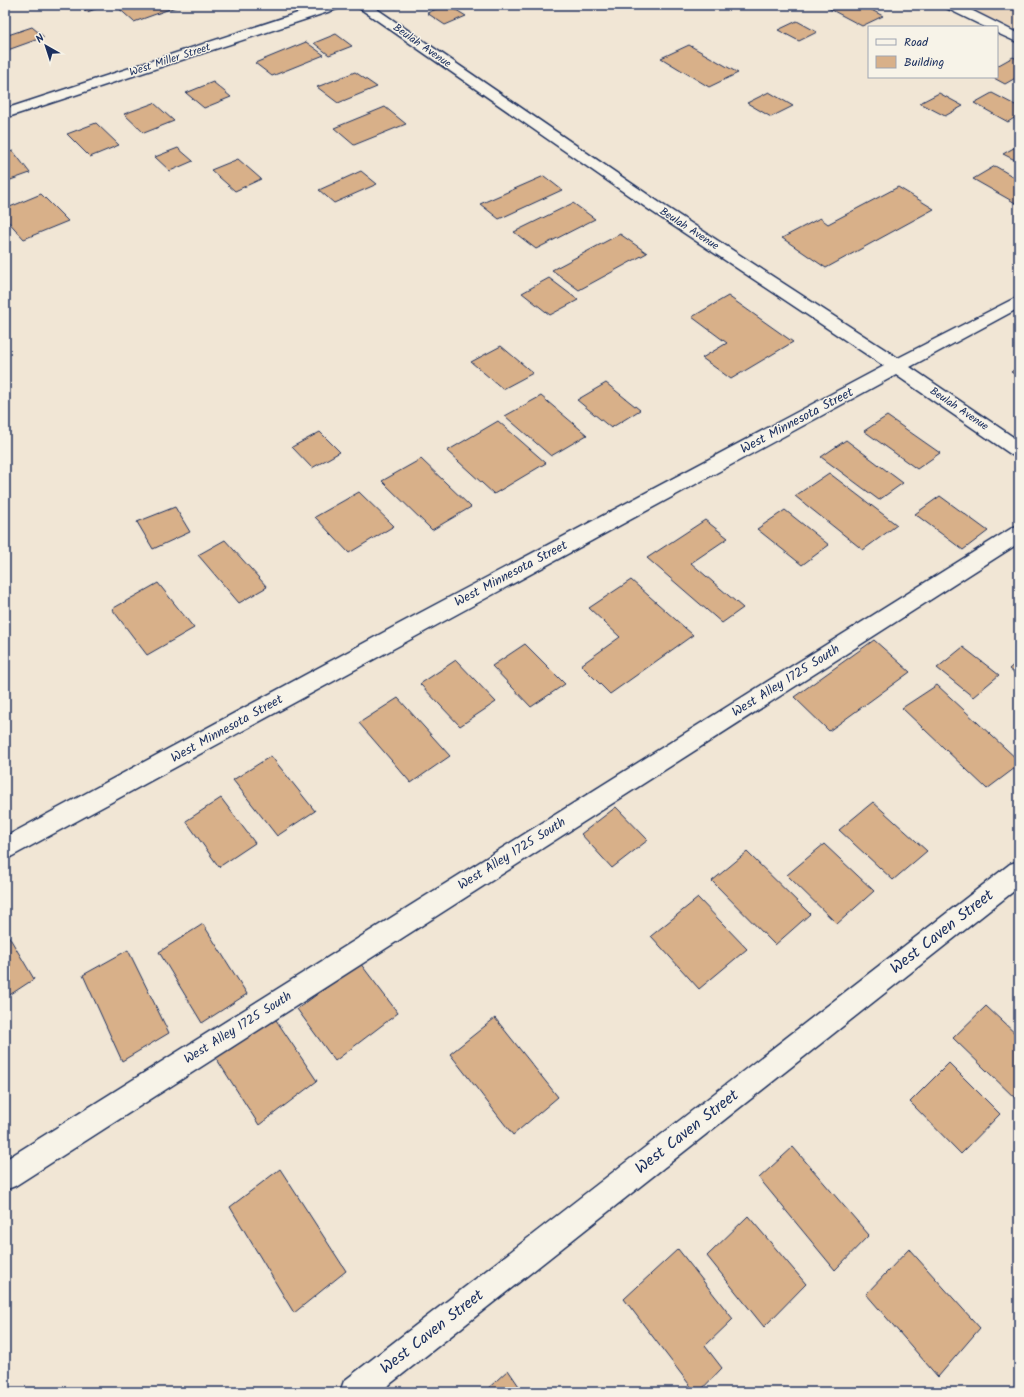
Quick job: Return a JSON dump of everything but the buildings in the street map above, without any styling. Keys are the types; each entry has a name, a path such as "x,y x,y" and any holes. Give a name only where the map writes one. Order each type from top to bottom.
{"street":[{"name":"West Miller Street","path":"5,114 335,5"},
{"name":"Beulah Avenue","path":"362,5 657,208 898,367 1019,450"},
{"path":"951,5 994,26"},
{"path":"998,28 1019,39"},
{"name":"West Minnesota Street","path":"5,849 408,629 1019,301"},
{"name":"West Alley 1725 South","path":"5,1176 1019,533"},
{"name":"West Caven Street","path":"354,1392 1019,872"}],"shaded area":[{"path":"964,5 1019,5 1019,32"}]}
